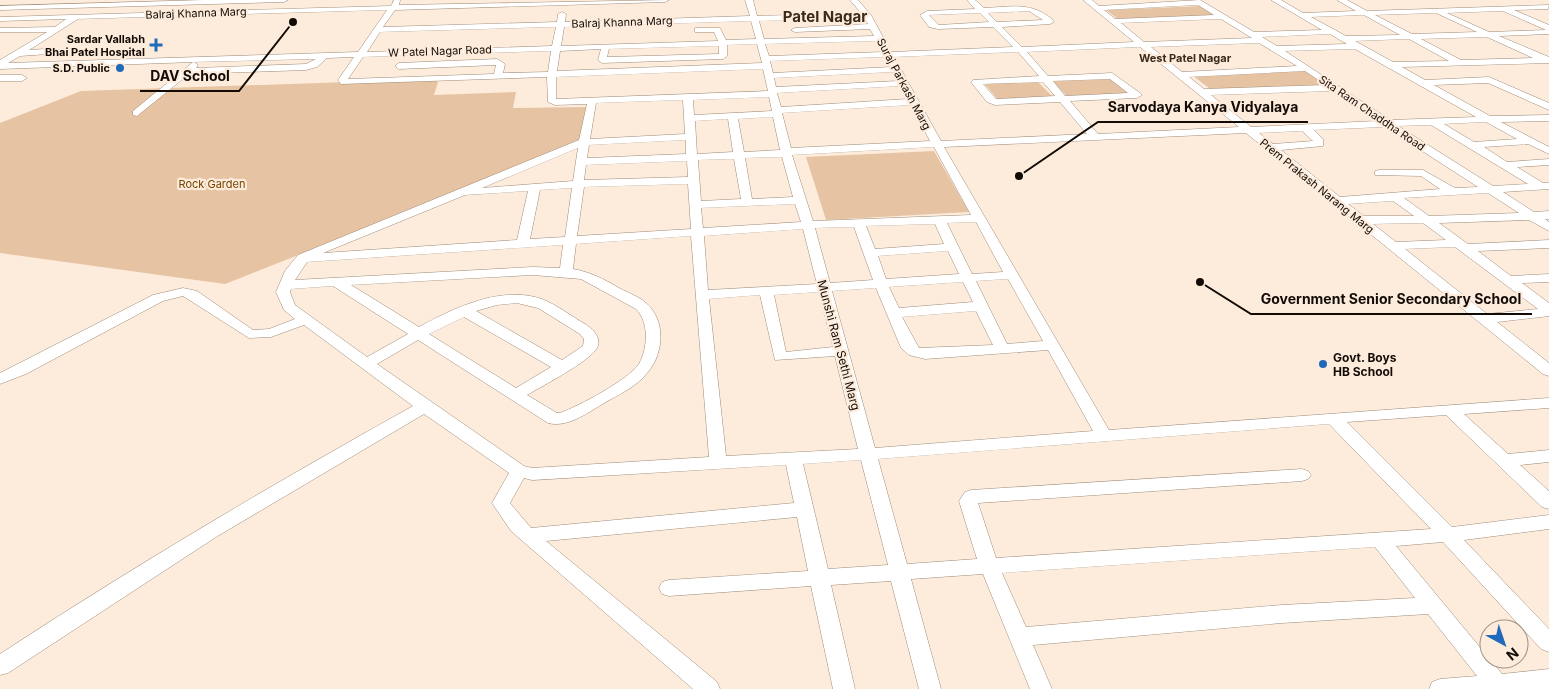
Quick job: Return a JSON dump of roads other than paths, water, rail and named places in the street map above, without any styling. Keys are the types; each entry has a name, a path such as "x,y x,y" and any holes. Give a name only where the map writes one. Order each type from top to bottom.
{"street":[{"path":"0,7 9,0"},
{"path":"1,19 32,0"},
{"path":"62,6 73,0"},
{"path":"266,11 280,0"},
{"path":"0,7 21,8 284,0"},
{"path":"398,0 343,80 344,82 498,74 552,74 888,55 1261,40"},
{"name":"Balraj Khanna Marg","path":"1,19 665,0"},
{"name":"Munshi Ram Sethi Marg","path":"749,0 799,200 808,225 930,689"},
{"name":"Suraj Parkash Marg","path":"854,0 867,15 937,144 1104,435"},
{"path":"971,0 1021,50 1095,137"},
{"path":"1275,0 1296,0"},
{"path":"1275,0 1420,83 1549,151"},
{"path":"1341,0 1475,72 1549,107"},
{"path":"1091,4 1197,1"},
{"name":"Sita Ram Chaddha Road","path":"1197,1 1307,68 1388,124 1549,227"},
{"path":"1302,16 1365,13 1484,1 1515,1 1545,4"},
{"path":"1484,1 1549,28"},
{"path":"1515,1 1530,7"},
{"path":"1423,2 1462,10 1530,7 1545,4"},
{"path":"565,3 550,86 551,100 560,103 688,98 905,83"},
{"name":"Prem Prakash Narang Marg","path":"1091,4 1549,371"},
{"path":"1441,6 1487,34 1547,60"},
{"path":"1032,10 1039,12 1050,22 996,25 935,26 924,15 927,13 1032,10"},
{"name":"Balraj Khanna Marg","path":"377,30 867,15"},
{"path":"0,65 78,16"},
{"path":"1113,22 1222,17"},
{"path":"0,41 41,18"},
{"path":"593,23 594,33"},
{"path":"795,30 873,26"},
{"path":"0,30 58,29"},
{"path":"606,46 602,60 723,56 723,43 717,30 689,30"},
{"path":"1252,35 1332,32"},
{"path":"1342,39 1549,32"},
{"name":"W Patel Nagar Road","path":"0,65 879,38"},
{"path":"1274,49 1355,46"},
{"path":"0,53 45,52"},
{"path":"188,71 306,67 314,65 325,55"},
{"path":"137,113 201,59"},
{"path":"1390,65 1547,60"},
{"path":"399,66 496,62 501,64 498,74"},
{"path":"68,76 86,63"},
{"path":"1179,75 1307,68"},
{"path":"769,76 896,70"},
{"path":"1406,74 1475,72"},
{"path":"1112,76 1136,95 1062,99 992,101 976,82 1112,76"},
{"path":"0,78 22,78"},
{"path":"1420,83 1486,80 1498,82"},
{"path":"1200,92 1337,88"},
{"path":"688,98 692,137 696,233 718,464"},
{"path":"566,272 572,241 584,142 592,101"},
{"path":"690,118 914,102"},
{"path":"733,116 747,202"},
{"path":"1530,118 1549,128"},
{"path":"581,162 740,156 937,144 1432,121 1549,118"},
{"path":"1432,121 1547,188"},
{"path":"1269,148 1319,144 1318,139 1305,128"},
{"path":"692,137 584,142 454,193 303,258 292,271 285,285 283,292 289,307 425,407 519,471 540,474 868,454 1549,403"},
{"path":"1472,145 1529,140"},
{"path":"1505,165 1549,162"},
{"path":"1379,173 1423,173 1453,192"},
{"path":"454,193 578,184 693,180"},
{"path":"523,244 535,187"},
{"path":"1335,201 1395,196 1393,195 1547,188"},
{"path":"1395,196 1549,311"},
{"path":"696,205 799,200"},
{"path":"1359,220 1481,219 1549,214"},
{"path":"303,258 808,225 980,218"},
{"path":"939,220 950,247 1002,348"},
{"path":"859,223 893,313 909,348 918,354 1053,345"},
{"path":"1392,246 1549,244"},
{"path":"869,253 950,247"},
{"path":"285,285 336,282 533,271 575,272 598,281 643,307 653,325 654,337 647,361 634,377 615,390 560,419 547,416 336,282"},
{"path":"702,295 1013,275"},
{"path":"1506,280 1549,278"},
{"path":"766,290 780,357 840,351"},
{"path":"0,379 20,371 158,298 171,294 192,294 249,334 258,336 270,334 307,319"},
{"path":"367,363 465,311 505,299 521,298 536,302 586,331 592,338 590,347 583,354 516,395"},
{"path":"893,313 981,306"},
{"path":"465,311 563,367"},
{"path":"1483,319 1549,311"},
{"path":"0,666 94,602 202,534 300,476 425,407"},
{"path":"1451,411 1549,502"},
{"path":"1333,418 1448,535 1549,643"},
{"path":"1504,460 1549,456"},
{"path":"793,458 844,689"},
{"path":"519,471 501,503 503,508 528,536 709,689"},
{"path":"1040,689 989,566 969,506 968,501 972,497 1302,476"},
{"path":"528,536 805,509"},
{"path":"669,588 1448,535 1549,522"},
{"path":"1379,539 1496,683"},
{"path":"1018,636 1272,615 1433,605"},
{"path":"1440,689 1549,678"}],"place":[{"name":"DAV School","path":"293,22"},
{"name":"Sardar Vallabh Bhai Patel Hospital","path":"156,45"},
{"name":"S.D. Public","path":"120,68"},
{"name":"Sarvodaya Kanya Vidyalaya","path":"1019,176"},
{"name":"Government Senior Secondary School","path":"1200,282"},
{"name":"Govt. Boys HB School","path":"1323,364"}],"district":[{"name":"Patel Nagar","path":"825,16"},
{"name":"West Patel Nagar","path":"1185,58"}],"park label":[{"name":"Rock Garden","path":"212,184"}]}
